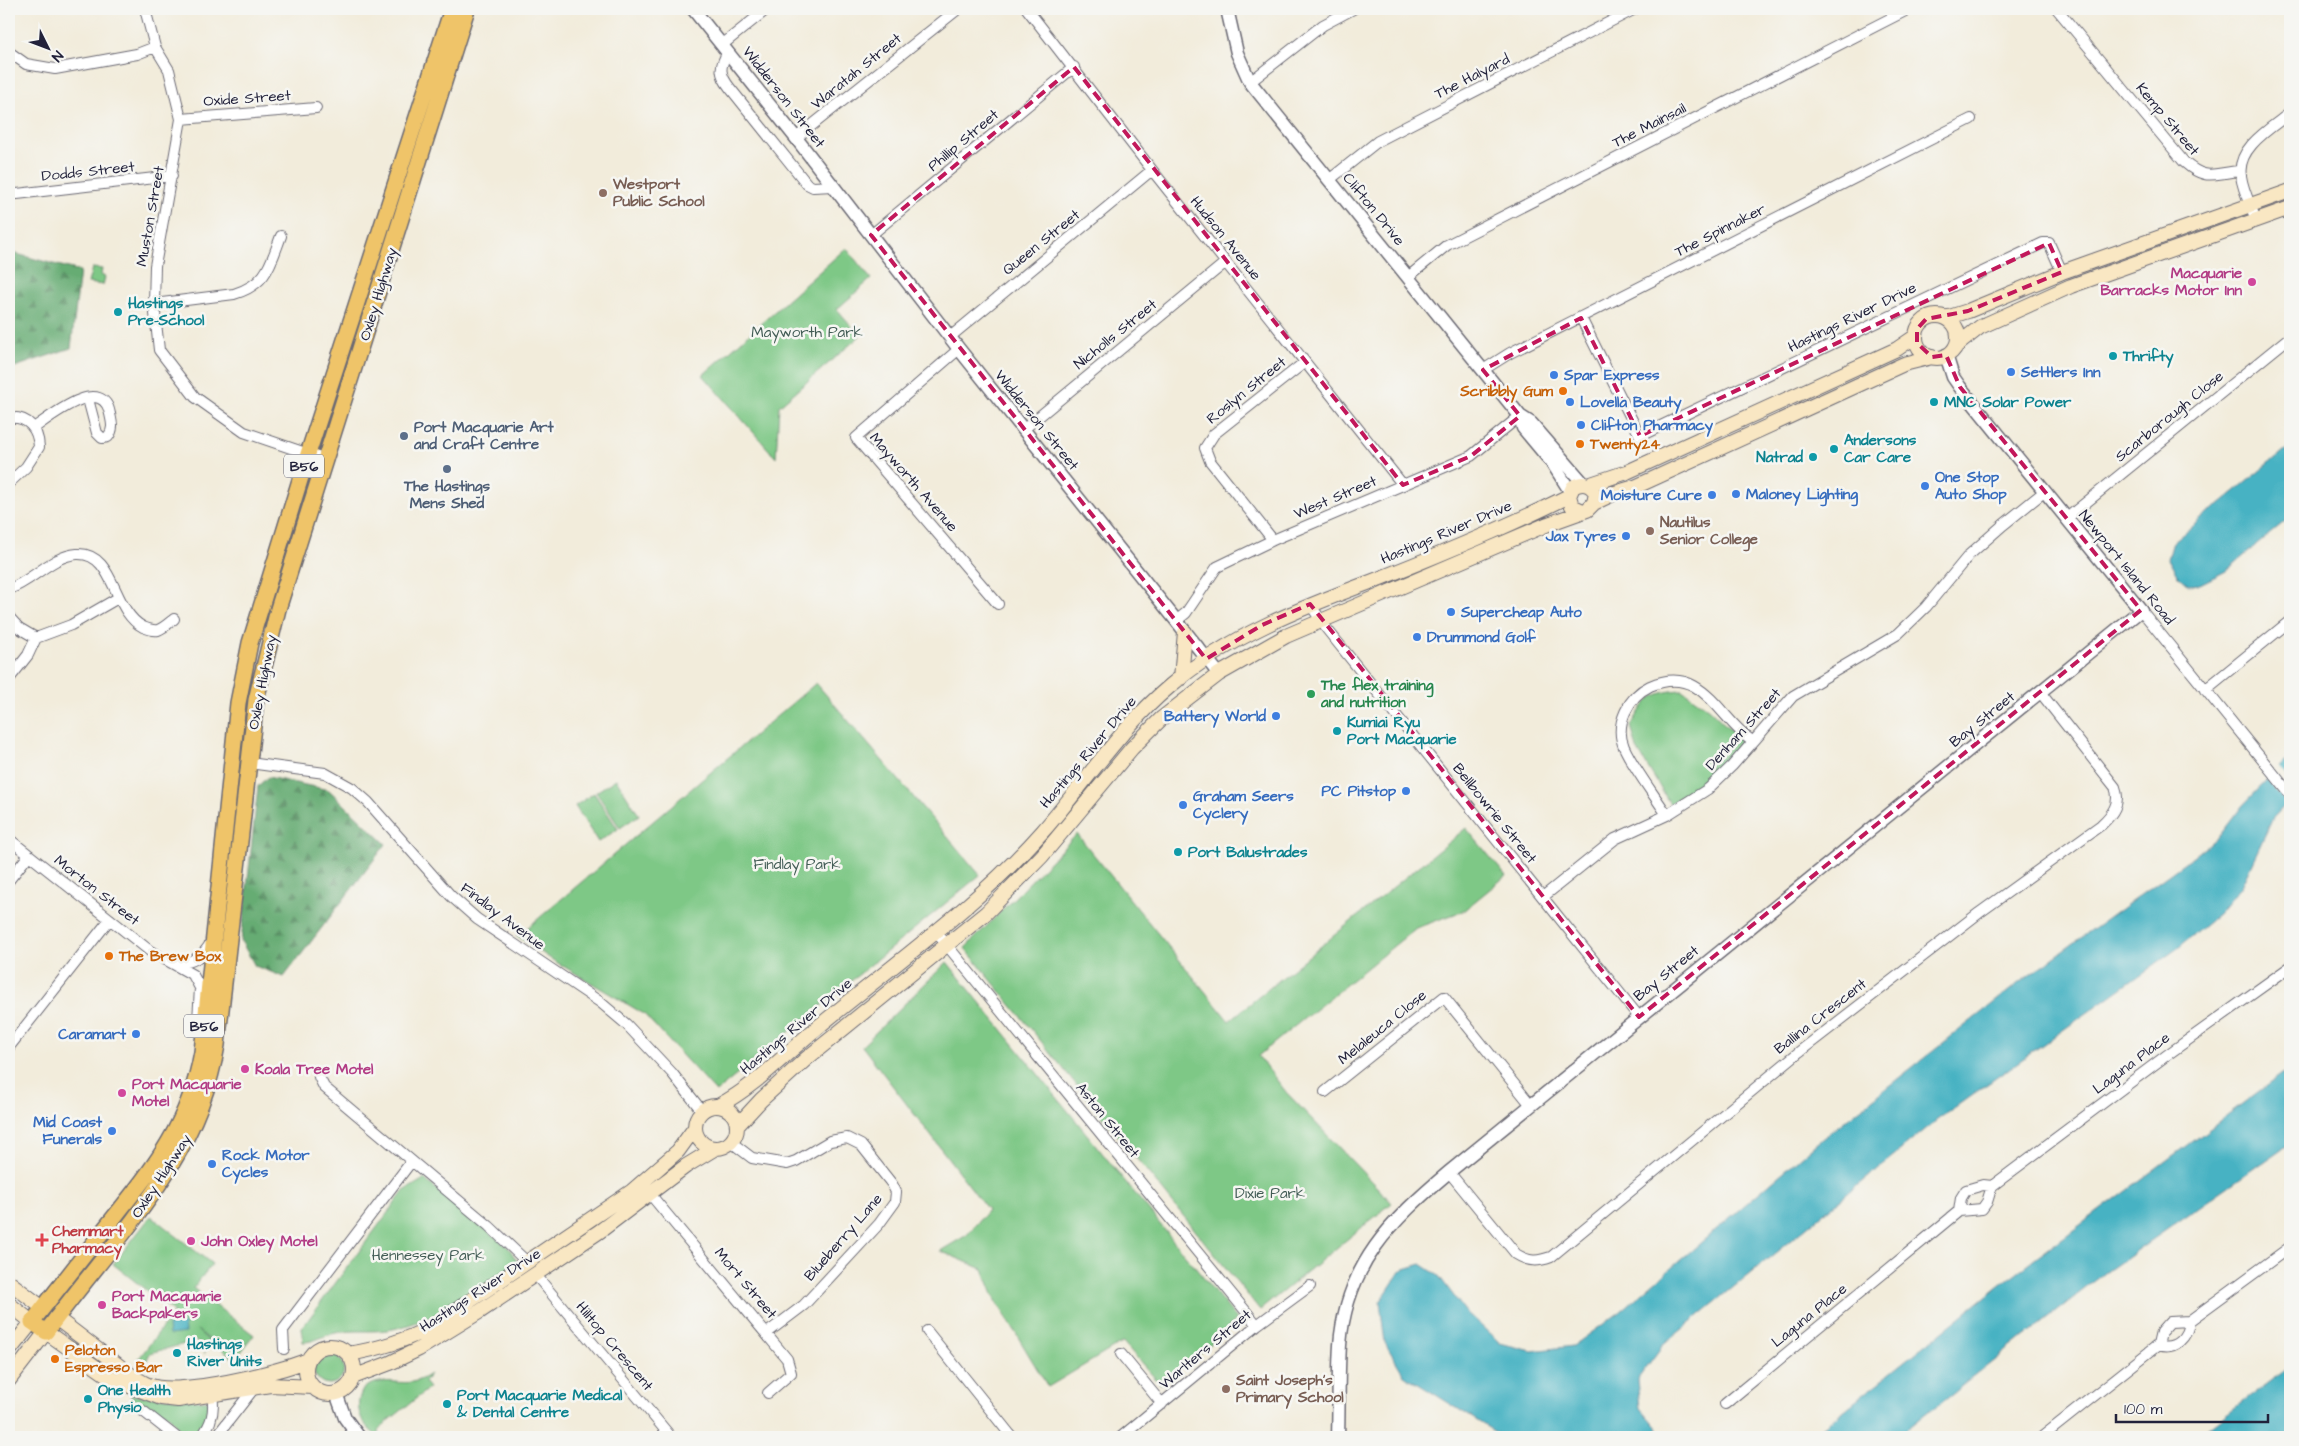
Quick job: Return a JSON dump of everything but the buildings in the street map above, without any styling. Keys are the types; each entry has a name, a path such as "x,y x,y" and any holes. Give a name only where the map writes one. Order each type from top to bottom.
{"main road":[{"name":"Oxley Highway","path":"32,1322 171,1141 194,1086 202,1052 238,702 248,651 308,454 452,9"},
{"name":"Oxley Highway","path":"46,1332 154,1192 184,1144 200,1109 210,1078 217,1045 256,700 266,656 278,609 467,9"},
{"path":"1946,318 1968,311 2062,272 2290,191"},
{"name":"Hastings River Drive","path":"737,1126 761,1100 806,1059 869,1006 948,947 986,913 1042,856 1132,748 1162,718 1218,674 1279,640 1321,621 1588,507 1614,493 1635,487 1904,364 1945,353 1980,327 2064,288 2290,208"},
{"path":"1586,484 1596,494 1588,507 1572,506 1569,494 1573,487 1627,472 1897,349 1916,336 1921,323 1926,318 1939,316 1946,318 1951,321 1958,333 1945,353 1920,350 1916,336"},
{"name":"Hastings River Drive","path":"718,1106 750,1087 889,969 937,933 985,892 1045,829 1122,732 1146,707 1206,659 1262,625 1542,510 1569,494"},
{"path":"1181,678 1185,632"},
{"path":"232,762 248,763"},
{"path":"718,1106 730,1110 735,1117 737,1126 736,1135 731,1142 723,1147 714,1148 701,1142 694,1129 696,1119 702,1111 709,1107 718,1106"},
{"name":"Hastings River Drive","path":"348,1354 378,1350 419,1334 477,1298 632,1191 678,1151 694,1129"},
{"name":"Hastings River Drive","path":"353,1377 390,1363 419,1349 478,1312 600,1231 686,1166 714,1148"},
{"path":"9,1282 132,1375 146,1385 157,1388 185,1389 281,1370 308,1360 317,1350 323,1347 337,1346 348,1354 354,1369 350,1384 336,1393 320,1392 314,1387 308,1377 308,1360"},
{"path":"9,1304 93,1368 131,1388 161,1398 178,1400 255,1387 294,1385 314,1387"},
{"path":"9,1351 32,1322"},
{"path":"9,1380 46,1332"}],"street":[{"name":"Muston Street","path":"145,9 154,47 169,70 181,119 155,266 154,304 159,350 195,397 244,432 326,460"},
{"name":"Widderson Street","path":"693,9 796,138 959,350 1218,674"},
{"path":"725,49 767,9"},
{"name":"Waratah Street","path":"796,138 958,9"},
{"name":"Hudson Avenue","path":"1027,9 1074,67 1152,170 1404,485"},
{"name":"Clifton Drive","path":"1227,9 1237,53 1250,82 1520,416 1531,423 1586,484"},
{"path":"1250,82 1323,25 1354,9"},
{"name":"The Halyard","path":"1329,180 1378,141 1635,9"},
{"name":"The Mainsail","path":"1408,277 1446,245 1909,9"},
{"name":"Kemp Street","path":"2057,9 2184,162 2204,176 2240,171"},
{"path":"9,52 26,64 55,69 137,54 154,47"},
{"name":"Widderson Street","path":"725,49 720,69 730,88 807,184 813,187 833,186"},
{"name":"Phillip Street","path":"871,235 1074,67"},
{"name":"Oxide Street","path":"181,119 316,108"},
{"path":"2256,220 2240,171 2242,157 2262,135 2290,113"},
{"name":"The Spinnaker","path":"1482,370 1510,353 1971,119"},
{"name":"Queen Street","path":"950,337 1152,170"},
{"name":"Dodds Street","path":"9,192 17,194 172,176"},
{"path":"154,304 245,291 265,275 281,236"},
{"name":"Hastings River Drive","path":"1581,318 1640,436 2043,243 2049,243 2062,272"},
{"name":"Nicholls Street","path":"1024,429 1226,262"},
{"name":"Scarborough Close","path":"2067,518 2290,336"},
{"name":"Mayworth Avenue","path":"959,350 856,438 998,604"},
{"name":"Newport Island Road","path":"1945,353 1953,377 1960,387 2290,794"},
{"name":"Roslyn Street","path":"1273,540 1210,461 1205,448 1214,434 1305,362"},
{"path":"34,428 70,403 88,399"},
{"name":"Clifton Drive","path":"1520,416 1523,428 1553,464 1569,494"},
{"name":"West Street","path":"1176,621 1186,613 1217,567 1273,540 1471,456 1520,416"},
{"path":"9,418 21,418 34,428 39,447 36,455 9,483"},
{"name":"Denham Street","path":"1544,896 1615,839 1667,815 1708,789 1732,766 1793,696 1898,634 1926,607 1969,556 2003,524 2045,491"},
{"path":"9,589 29,579 58,560 78,554 86,555 100,562 111,578 118,598 135,622 150,630 159,630 174,619"},
{"path":"9,679 28,655 36,638 71,625 118,598"},
{"name":"Bellbowrie Street","path":"1310,604 1321,621 1544,896 1639,1017"},
{"name":"Bay Street","path":"1338,1437 1340,1345 1344,1319 1354,1284 1380,1238 1406,1210 1448,1172 2142,610"},
{"path":"9,617 19,628 36,638"},
{"path":"2205,690 2290,621"},
{"path":"1667,815 1623,745 1621,722 1629,704 1638,692 1656,683 1675,680 1694,686 1707,696 1738,731 1752,741"},
{"name":"Ballina Crescent","path":"1448,1172 1516,1254 1532,1261 1541,1261 1551,1257 1799,1052 1979,913 2101,825 2116,807 2118,793 2040,692"},
{"name":"Findlay Avenue","path":"248,763 325,773 352,788 368,802 436,881 456,901 491,929 600,1002 626,1024 672,1073 702,1111"},
{"name":"Morton Street","path":"9,839 150,951 185,969 198,982 200,988 198,1025 203,1033"},
{"path":"9,880 28,855"},
{"path":"9,1047 110,919"},
{"name":"Aston Street","path":"937,933 1257,1325"},
{"name":"Morton Street","path":"169,961 183,964 193,961 202,954 214,937"},
{"name":"Laguna Place","path":"1725,1404 1959,1212 1982,1209 1987,1202 1992,1186 2167,1055 2290,967"},
{"name":"Melaleuca Close","path":"1324,1092 1444,997 1531,1105"},
{"path":"319,1077 324,1087 489,1226 527,1262"},
{"name":"Blueberry Lane","path":"731,1142 752,1158 787,1164 796,1161 830,1141 847,1138 861,1145 892,1184 896,1192 895,1202 879,1224 804,1305 767,1333"},
{"path":"284,1349 283,1330 412,1162"},
{"name":"Laguna Place","path":"1959,1212 1961,1198 1966,1190 1984,1185 1992,1186"},
{"name":"Mort Street","path":"650,1194 787,1359 791,1373 768,1394"},
{"path":"2158,1345 2167,1346 2178,1343 2186,1333 2189,1321 2290,1247"},
{"name":"Hilltop Crescent","path":"535,1274 671,1437"},
{"name":"Warlters Street","path":"1121,1437 1257,1325 1310,1286"},
{"path":"2042,1437 2158,1345 2161,1332 2170,1322 2189,1321"},
{"path":"927,1331 1012,1437"},
{"path":"1121,1354 1162,1404"},
{"path":"216,1437 255,1387"},
{"path":"336,1393 342,1412 359,1437"},
{"path":"201,1437 208,1428 212,1416 212,1394"},
{"path":"143,1411 176,1437"}],"highlighted area":[{"path":"1074,67 1403,485 1471,456 1520,416 1483,370 1581,318 1640,436 2049,243 2062,272 1968,311 1926,319 1917,329 1917,343 1932,357 1946,355 1960,387 2141,610 1639,1017 1310,604 1262,625 1206,659 871,235"}],"green space":[{"name":"Mayworth Park","path":"846,248 871,279 837,309 860,336 779,406 776,458 703,375"},
{"path":"9,252 80,271 71,348 9,369"},
{"path":"92,268 102,269 101,275 105,277 103,285 88,283"},
{"name":"Findlay Park","path":"816,683 980,875 716,1092 644,1014 551,959 516,935 525,930"},
{"path":"1682,690 1709,709 1741,740 1715,773 1670,804 1637,749 1631,726 1650,699 1663,693"},
{"path":"268,777 329,790 386,844 284,977 255,966 241,941 258,786"},
{"path":"616,779 639,815 620,828 596,792"},
{"path":"594,793 618,829 598,842 575,806"},
{"name":"Dixie Park","path":"1466,828 1506,876 1463,911 1416,928 1258,1056 1286,1092 1392,1203 1260,1310 965,948 1077,834 1229,1021"},
{"path":"947,962 1237,1319 1202,1352 1160,1384 1123,1342 1048,1387 994,1297 983,1269 940,1251 967,1235 988,1210 862,1046"},
{"name":"Hennessey Park","path":"424,1179 509,1248 521,1268 460,1304 408,1325 386,1330 343,1332 303,1342 302,1328 404,1191"},
{"path":"151,1216 212,1264 193,1288 254,1335 235,1360 197,1330 210,1342 204,1354 205,1349 196,1341 150,1353 145,1364 147,1367 137,1361 174,1312 113,1264"},
{"path":"329,1354 340,1358 344,1369 340,1380 329,1384 318,1380 314,1369 318,1358"},
{"path":"430,1374 424,1382 429,1388 381,1427 378,1430 379,1437 367,1427 360,1415 359,1409 360,1395 364,1388 382,1382 412,1382"},
{"path":"130,1395 208,1401 209,1416 195,1432 188,1434 180,1430 168,1415 133,1399"}],"water":[{"path":"2290,446 2290,517 2226,571 2200,584 2188,585 2177,575 2168,559 2173,542"},
{"path":"2290,757 2290,800 2273,818 2241,886 2219,913 2178,948 1937,1120 1662,1346 1637,1380 1640,1408 1665,1437 1503,1437 1404,1375 1385,1343 1380,1302 1401,1270 1421,1264 1439,1276 1465,1311 1500,1343 1532,1351 1573,1346 1620,1312 1818,1142 2020,982 2193,857 2220,835 2243,805"},
{"path":"2290,1068 2290,1143 2105,1273 1897,1437 1811,1437 2000,1285"},
{"path":"184,1324 185,1333 169,1335 168,1326"},
{"path":"2290,1366 2290,1437 2196,1437"}],"pier":[{"path":"2278,765 2290,780 2290,804 2288,806 2266,778"}],"place":[{"name":"Westport Public School","path":"603,193"},
{"name":"Macquarie Barracks Motor Inn","path":"2252,282"},
{"name":"Hastings Pre-School","path":"118,312"},
{"name":"Thrifty","path":"2113,356"},
{"name":"Settlers Inn","path":"2011,372"},
{"name":"Spar Express","path":"1554,375"},
{"name":"Scribbly Gum","path":"1563,391"},
{"name":"Lovella Beauty","path":"1570,402"},
{"name":"MNC Solar Power","path":"1934,402"},
{"name":"Clifton Pharmacy","path":"1581,425"},
{"name":"Port Macquarie Art and Craft Centre","path":"404,436"},
{"name":"Twenty24","path":"1580,444"},
{"name":"Andersons Car Care","path":"1834,449"},
{"name":"Natrad","path":"1813,457"},
{"name":"The Hastings Mens Shed","path":"447,469"},
{"name":"One Stop Auto Shop","path":"1925,486"},
{"name":"Maloney Lighting","path":"1736,494"},
{"name":"Moisture Cure","path":"1712,495"},
{"name":"Nautilus Senior College","path":"1650,531"},
{"name":"Jax Tyres","path":"1626,536"},
{"name":"Supercheap Auto","path":"1451,612"},
{"name":"Drummond Golf","path":"1417,637"},
{"name":"The flex training and nutrition","path":"1311,694"},
{"name":"Battery World","path":"1276,716"},
{"name":"Kumiai Ryu Port Macquarie","path":"1337,731"},
{"name":"PC Pitstop","path":"1406,791"},
{"name":"Graham Seers Cyclery","path":"1183,805"},
{"name":"Port Balustrades","path":"1178,852"},
{"name":"The Brew Box","path":"109,956"},
{"name":"Caramart","path":"136,1034"},
{"name":"Koala Tree Motel","path":"245,1069"},
{"name":"Port Macquarie Motel","path":"122,1093"},
{"name":"Mid Coast Funerals","path":"112,1131"},
{"name":"Rock Motor Cycles","path":"212,1164"},
{"name":"Chemmart Pharmacy","path":"42,1240"},
{"name":"John Oxley Motel","path":"191,1241"},
{"name":"Port Macquarie Backpakers","path":"102,1305"},
{"name":"Hastings River Units","path":"177,1353"},
{"name":"Peloton Espresso Bar","path":"55,1359"},
{"name":"Saint Joseph's Primary School","path":"1226,1389"},
{"name":"One Health Physio","path":"88,1399"},
{"name":"Port Macquarie Medical & Dental Centre","path":"447,1404"}]}
